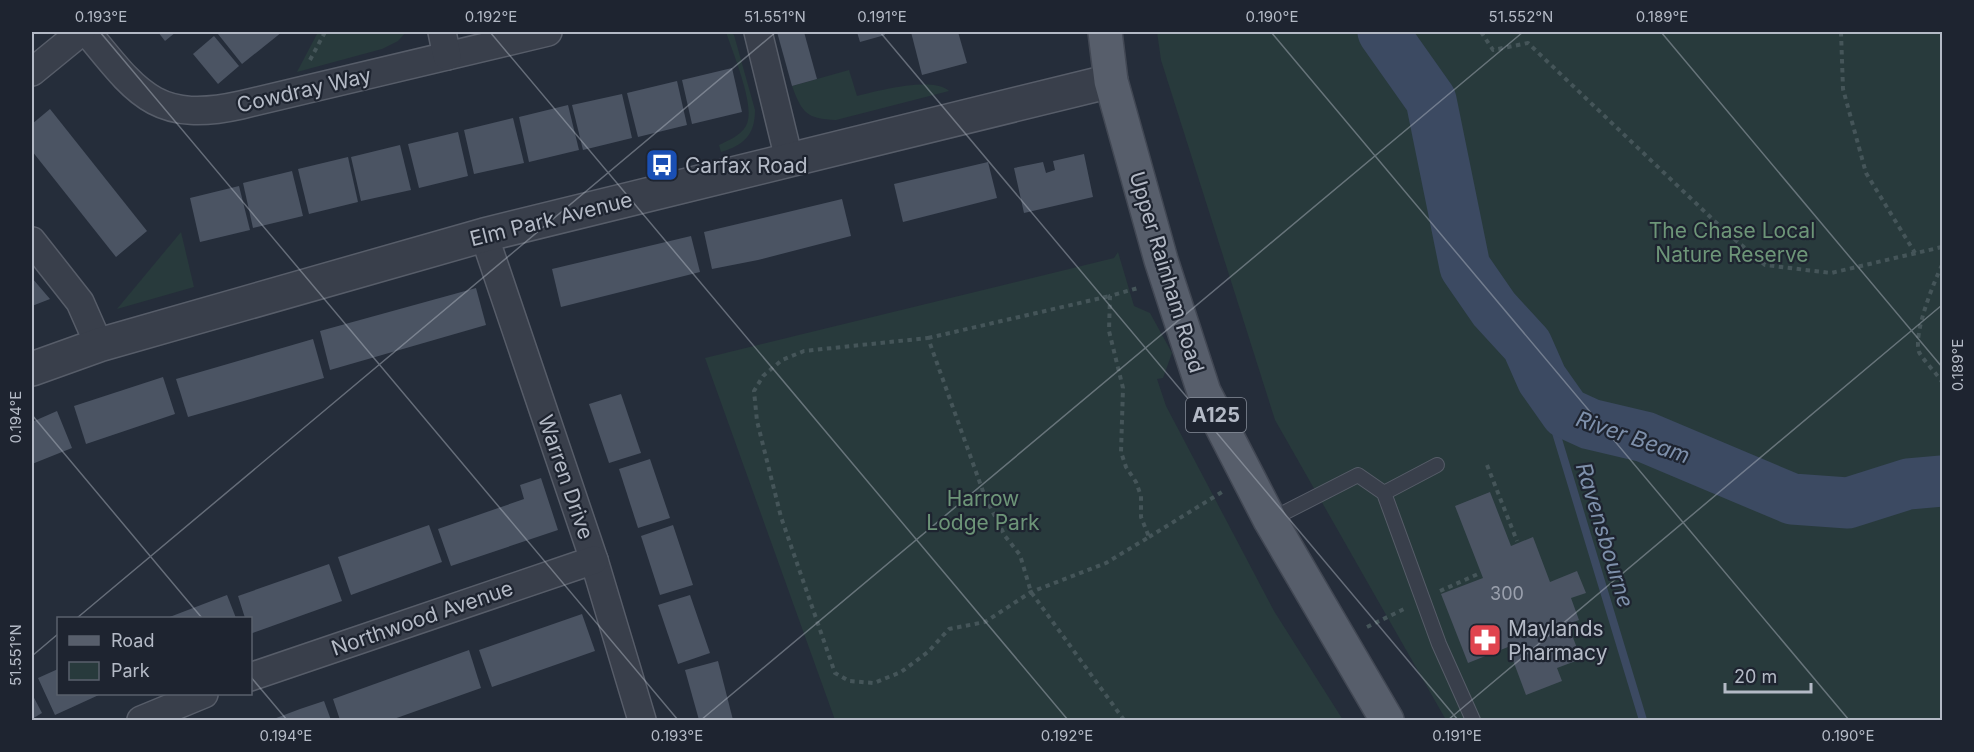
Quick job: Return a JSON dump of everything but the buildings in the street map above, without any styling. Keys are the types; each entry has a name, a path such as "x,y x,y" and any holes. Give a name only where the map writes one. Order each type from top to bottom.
{"main road":[{"name":"Upper Rainham Road","path":"1105,32 1111,81 1161,260 1204,392 1270,520 1387,720"}],"street":[{"path":"32,72 81,32"},
{"name":"Cowdray Way","path":"87,32 136,89 151,99 184,110 219,110 445,44 548,32"},
{"path":"758,32 789,159"},
{"name":"Elm Park Avenue","path":"32,369 99,345 484,235 1111,81"},
{"name":"Warren Drive","path":"484,235 594,560 642,720"},
{"path":"32,242 80,302 99,345"},
{"name":"Northwood Avenue","path":"252,676 594,560"},
{"path":"141,720 199,695"}],"lane":[{"path":"1384,494 1437,465"},
{"path":"1270,520 1358,476 1384,494 1438,644 1473,720"}],"path":[{"path":"1481,32 1493,50 1528,43 1726,232 1765,265 1832,273 1942,247"},
{"path":"1841,32 1843,89 1866,173 1915,253"},
{"path":"1942,265 1930,291 1919,332 1919,351 1942,382"},
{"path":"1168,280 1110,296 928,338 804,351 782,360 763,376 754,391 757,421 782,518 835,672 849,681 874,683 901,672 928,652 936,640 949,629 985,622 1031,592 1106,563 1247,476"},
{"path":"1110,296 1108,331 1123,388 1121,453 1126,467 1137,482 1141,496 1141,517 1149,537"},
{"path":"928,338 985,497 1005,536 1020,555 1031,592 1124,720"},
{"path":"1487,465 1517,541"}],"green space":[{"path":"318,32 406,32 398,41 382,49 297,72"},
{"path":"726,32 734,35 755,110 753,126 747,138 736,146 721,152 719,145 741,132 749,118 746,94"},
{"name":"The Chase Local Nature Reserve","path":"1157,32 1942,32 1942,720 1446,720 1275,420 1161,60"},
{"path":"849,70 857,96 891,88 918,85 931,85 949,91 836,120 818,118 807,113 799,103 792,86"},
{"path":"181,232 194,287 117,309"},
{"name":"Harrow Lodge Park","path":"1118,252 1134,306 1150,313 1172,353 1163,378 1157,379 1166,406 1274,611 1343,720 835,720 705,358 1114,258"}],"waterway":[{"name":"River Beam","path":"1383,32 1431,100 1465,267 1494,309 1527,345 1542,379 1566,413 1590,424 1645,437 1792,499 1848,503 1908,484 1942,481"},
{"name":"Ravensbourne","path":"1534,360 1643,720"}],"place":[{"name":"Carfax Road","path":"662,165"},
{"name":"Maylands Pharmacy","path":"1485,640"}]}
